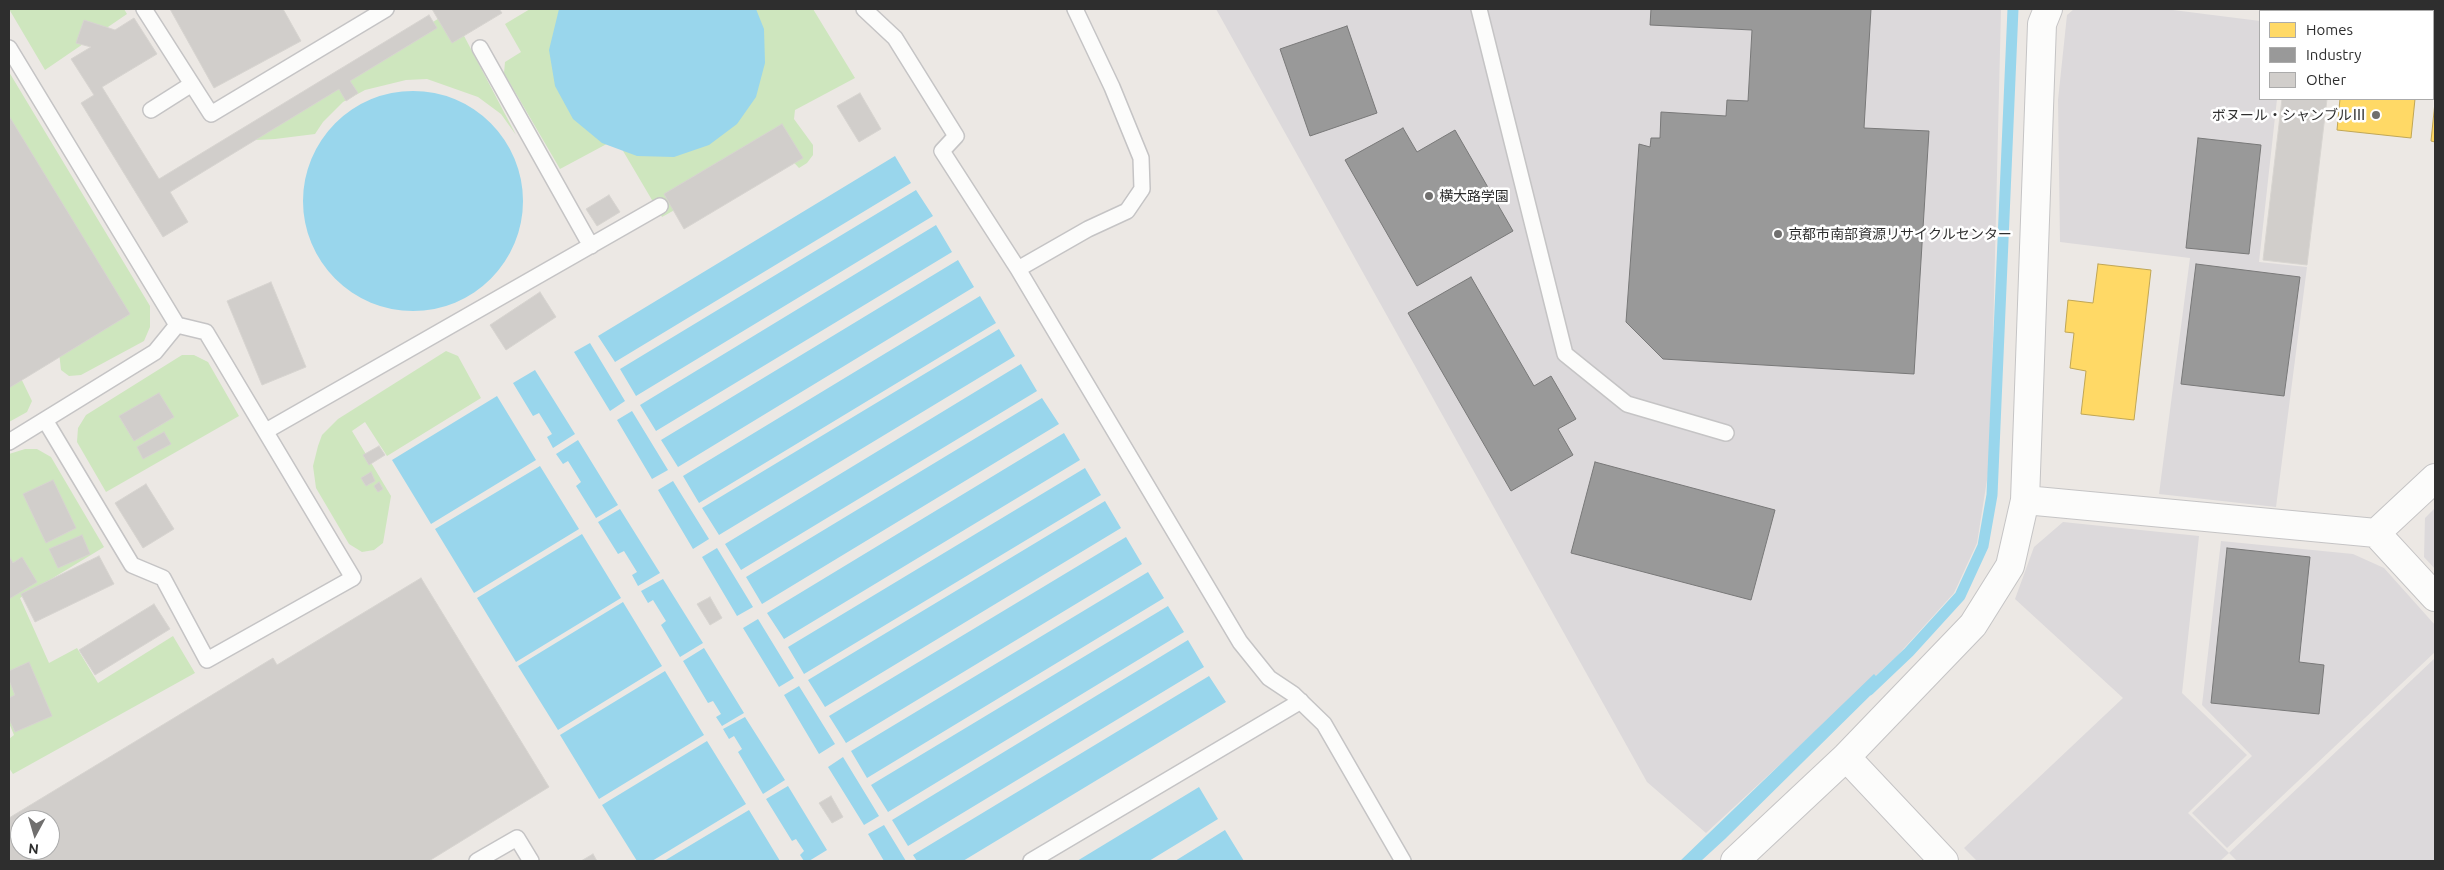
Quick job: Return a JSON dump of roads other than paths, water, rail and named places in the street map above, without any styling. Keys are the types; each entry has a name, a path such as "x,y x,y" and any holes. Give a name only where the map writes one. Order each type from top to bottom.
{"street":[{"path":"1734,861 1846,757 1973,625 2010,566 2025,500 2042,24 2048,9"},
{"path":"2376,533 2435,478"},
{"path":"2025,500 2376,533 2435,597"},
{"path":"1846,757 1944,861"}],"lane":[{"path":"144,9 211,114 386,9"},
{"path":"864,9 894,38 956,136 942,151 1018,269 1240,642 1268,678 1301,701 1324,724 1403,861"},
{"path":"1018,269 1088,229 1127,211 1142,189 1141,158 1112,87 1075,9"},
{"path":"1479,9 1565,354 1627,404 1726,433"},
{"path":"9,48 178,325 206,332 353,578 207,660 163,578 132,566 45,420"},
{"path":"480,48 591,246"},
{"path":"151,110 192,84"},
{"path":"266,431 660,206"},
{"path":"9,442 154,352 178,325"},
{"path":"1031,861 1301,701"},
{"path":"477,861 517,838 531,861"}],"water":[{"path":"559,9 756,9 764,29 765,63 756,97 737,124 709,145 674,157 637,156 602,143 573,119 555,86 549,50"},
{"path":"413,91 434,93 465,104 491,123 510,149 521,180 523,201 521,222 510,253 491,279 465,298 434,309 413,311 392,309 361,298 335,279 316,253 305,222 303,201 305,180 316,149 335,123 361,104 392,93"},
{"path":"895,156 911,183 615,362 598,336"},
{"path":"916,190 933,216 636,396 620,369"},
{"path":"936,225 952,252 656,431 640,405"},
{"path":"958,260 974,287 678,467 661,440"},
{"path":"980,296 996,323 699,503 683,476"},
{"path":"999,329 1015,356 719,535 702,508"},
{"path":"590,343 625,401 610,411 574,352"},
{"path":"1021,364 1037,391 741,570 725,544"},
{"path":"535,370 575,434 553,448 547,437 552,434 539,413 533,416 513,383"},
{"path":"497,396 536,460 431,524 392,460"},
{"path":"1042,398 1059,424 762,604 746,577"},
{"path":"632,411 668,470 652,479 617,420"},
{"path":"1064,433 1080,460 784,639 767,613"},
{"path":"578,440 618,505 596,518 576,486 581,482 568,461 563,464 556,454"},
{"path":"540,466 579,529 474,593 435,529"},
{"path":"1085,468 1101,495 804,674 788,647"},
{"path":"673,481 709,539 693,549 658,490"},
{"path":"1105,501 1121,528 825,707 808,680"},
{"path":"620,509 660,573 638,586 632,575 637,572 624,551 618,554 598,522"},
{"path":"582,534 621,598 516,662 477,598"},
{"path":"1126,537 1142,564 846,743 829,716"},
{"path":"717,548 753,607 737,616 702,557"},
{"path":"1148,572 1164,598 867,778 851,751"},
{"path":"663,579 703,643 680,657 661,625 666,621 653,600 648,603 641,591"},
{"path":"623,602 662,666 558,730 518,666"},
{"path":"1168,606 1184,632 888,812 871,785"},
{"path":"758,619 794,678 779,687 743,628"},
{"path":"1188,640 1204,667 908,846 892,820"},
{"path":"704,648 744,713 722,726 716,717 721,714 713,701 708,703 683,661"},
{"path":"665,671 704,735 599,799 560,735"},
{"path":"1874,674 1883,683 1725,839 1701,861 1680,861"},
{"path":"1209,676 1226,702 963,861 917,861 913,855"},
{"path":"799,686 835,744 819,754 784,695"},
{"path":"745,717 785,780 763,794 738,752 742,749 734,736 729,739 723,729"},
{"path":"707,741 746,804 652,861 637,861 602,805"},
{"path":"843,757 879,816 864,825 828,767"},
{"path":"788,786 827,850 809,861 804,861 800,855 804,851 796,839 792,841 766,799"},
{"path":"1199,787 1218,819 1149,861 1077,861"},
{"path":"749,810 780,861 664,861"},
{"path":"884,825 906,861 884,861 868,834"},
{"path":"1225,830 1244,861 1175,861"}],"waterway":[{"path":"1869,690 1909,652 1960,596 1983,546 1992,495 2013,9"}],"place":[{"name":"ボヌール・シャンブルⅢ","path":"2376,115"},
{"name":"横大路学園","path":"1429,196"},
{"name":"京都市南部資源リサイクルセンター","path":"1778,234"}]}
